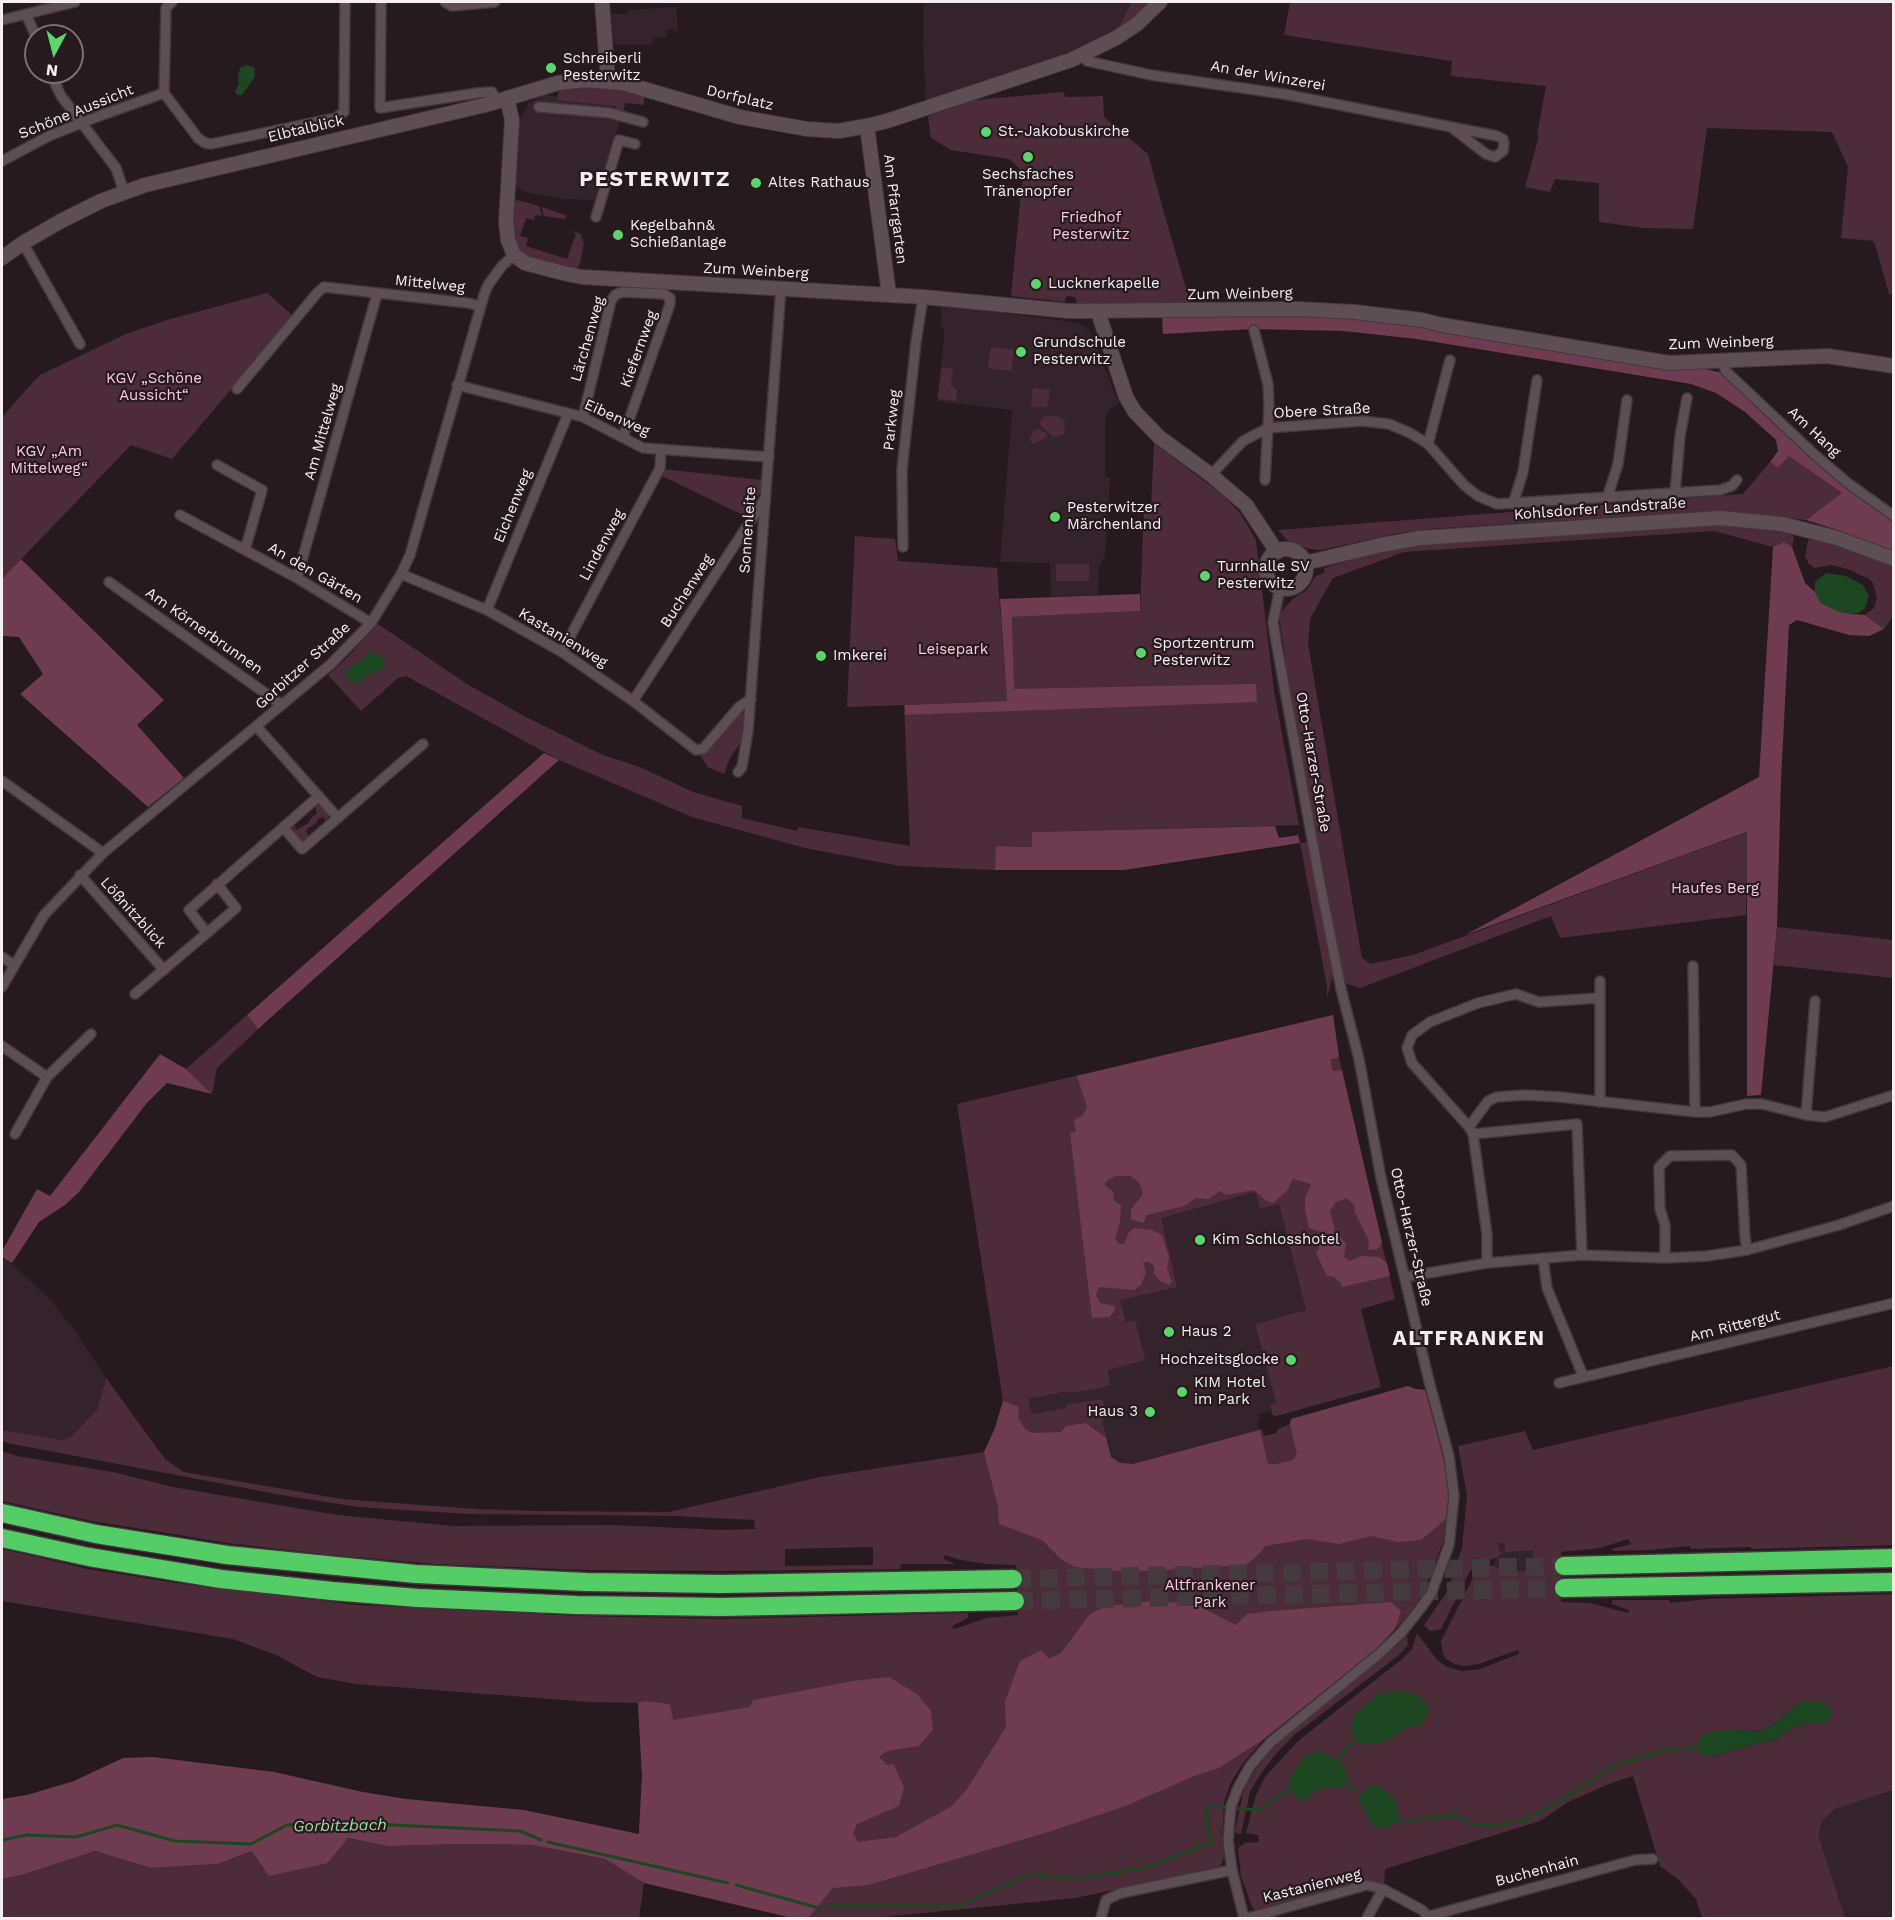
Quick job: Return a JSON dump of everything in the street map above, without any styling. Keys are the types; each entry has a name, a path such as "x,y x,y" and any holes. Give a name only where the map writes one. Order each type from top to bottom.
{"highway":[{"path":"2,1513 96,1534 226,1555 416,1574 586,1582 722,1584 1013,1579"},
{"path":"2,1538 89,1557 221,1579 418,1598 566,1605 721,1607 1015,1601"},
{"path":"1564,1566 1893,1558"},
{"path":"1564,1588 1893,1582"}],"street":[{"path":"2,20 75,2"},
{"path":"172,2 166,8 164,93 198,138 212,144 335,118 344,112 345,2"},
{"path":"381,2 380,108 492,92 503,100 512,120 506,222 508,240 514,255"},
{"path":"445,2 452,6 495,2"},
{"path":"602,2 608,80"},
{"path":"1083,55 1137,24 1160,2"},
{"path":"26,14 30,24"},
{"name":"Dorfplatz","path":"608,80 654,91 747,119 819,131 847,130 867,126 1049,69 1083,55"},
{"name":"An der Winzerei","path":"1083,55 1087,61 1151,75 1284,94 1497,136 1503,139 1503,152 1496,157 1486,154 1451,127"},
{"name":"Elbtalblick","path":"2,258 22,243 93,205 124,192 226,165 503,100 558,83 608,80"},
{"path":"56,84 61,96 116,168 124,192"},
{"name":"Schöne Aussicht","path":"2,161 49,136 164,93"},
{"path":"539,107 610,113 643,122"},
{"name":"Am Pfarrgarten","path":"867,126 889,295"},
{"path":"596,217 619,140 635,144"},
{"path":"22,243 80,344"},
{"name":"Zum Weinberg","path":"514,255 525,263 582,277 923,297 1098,312 1296,309 1355,312 1422,320 1669,363 1827,356 1893,366"},
{"name":"Gorbitzer Straße","path":"2,987 44,915 103,853 331,664 371,623 410,555 479,306 488,285 502,266 514,255"},
{"path":"237,389 324,287 377,294"},
{"name":"Sonnenleite","path":"738,772 742,767 750,699 781,288"},
{"name":"Lärchenweg","path":"583,417 611,301 615,295 622,292 664,294 670,298 670,304"},
{"name":"Mittelweg","path":"377,294 479,306"},
{"name":"Am Mittelweg","path":"297,578 377,294"},
{"name":"Parkweg","path":"903,547 902,470 923,297"},
{"name":"Kiefernweg","path":"623,437 670,304"},
{"path":"1098,312 1126,397 1136,412 1159,437 1211,475 1246,505 1276,552"},
{"path":"1254,330 1268,384 1265,480"},
{"path":"1428,444 1450,360"},
{"name":"Am Hang","path":"1725,361 1725,369 1731,376 1815,455 1848,484 1893,516"},
{"path":"1513,504 1523,472 1537,380"},
{"name":"Eibenweg","path":"458,385 583,417 643,448 769,457"},
{"path":"1675,494 1680,436 1687,398"},
{"path":"1607,498 1618,464 1627,400"},
{"name":"Eichenweg","path":"487,610 568,414"},
{"name":"Obere Straße","path":"1211,475 1243,441 1268,428 1362,421 1389,424 1428,444 1464,484 1478,496 1497,504 1720,490 1732,486 1737,480"},
{"name":"Lindenweg","path":"562,652 660,468 661,449"},
{"name":"An den Gärten","path":"217,465 262,490 245,550"},
{"name":"Buchenweg","path":"633,701 765,498"},
{"name":"An den Gärten","path":"180,515 297,578 371,623"},
{"name":"Kohlsdorfer Landstraße","path":"1305,563 1420,538 1720,519 1793,526 1837,538 1893,559"},
{"path":"1282,550 1293,551 1305,563 1305,575 1298,585 1286,589 1280,588 1270,580 1266,568 1276,552 1282,550"},
{"name":"Kastanienweg","path":"401,574 487,610 562,652 633,701 696,750 703,749 740,706 750,699"},
{"name":"Am Körnerbrunnen","path":"109,582 282,705"},
{"name":"Otto-Harzer-Straße","path":"1246,1918 1232,1870 1228,1840 1231,1806 1238,1788 1251,1766 1270,1742 1380,1653 1401,1633 1431,1594 1449,1545 1454,1496 1452,1471 1381,1178 1359,1059 1341,989 1273,622 1280,588"},
{"path":"257,727 338,818"},
{"path":"283,827 302,849 423,744"},
{"path":"2,781 103,853"},
{"path":"207,933 189,910 319,796"},
{"name":"Lößnitzblick","path":"80,876 164,970"},
{"name":"Lößnitzblick","path":"135,994 236,908 217,884"},
{"path":"2,957 14,965"},
{"path":"1693,966 1695,1112"},
{"path":"1600,981 1600,1102"},
{"path":"1487,1263 1487,1234 1471,1131 1412,1063 1407,1048 1412,1035 1430,1022 1478,1003 1516,994 1539,1002 1599,998"},
{"path":"1806,1115 1815,1001"},
{"path":"15,1134 47,1077 91,1034"},
{"path":"2,1046 47,1077"},
{"path":"1471,1131 1488,1101 1497,1097 1526,1095 1695,1112 1710,1112 1754,1104 1825,1118 1893,1095"},
{"path":"1471,1131 1577,1124 1582,1256"},
{"path":"1665,1258 1665,1225 1660,1209 1659,1167 1670,1156 1732,1155 1741,1165 1747,1250"},
{"path":"1405,1277 1487,1263 1544,1258 1707,1256 1747,1250 1839,1225 1893,1206"},
{"path":"1544,1258 1547,1288 1582,1376"},
{"name":"Am Rittergut","path":"1558,1383 1893,1302"},
{"name":"Buchenhain","path":"1430,1917 1635,1860 1653,1859"},
{"path":"1101,1918 1106,1900 1121,1893 1232,1870"},
{"name":"Kastanienweg","path":"1246,1918 1367,1885 1383,1889 1430,1917"},
{"name":"Kastanienweg","path":"1367,1918 1383,1889"}],"shaded area":[{"path":"924,2 1131,2 1116,31 1047,64 926,102"},
{"path":"676,7 678,31 667,29 667,38 653,37 652,45 614,45 610,14 626,14 629,10"},
{"path":"246,65 255,68 254,78 242,95 237,95 235,91 239,84 240,68"},
{"path":"543,95 624,103 623,113 594,200 563,199 514,188 518,119 528,103"},
{"name":"Pesterwitzer Märchenland","path":"942,307 1073,322 1084,325 1092,335 1119,404 1109,409 1105,419 1105,477 1110,478 1105,556 1099,568 1098,595 1051,597 1050,563 1000,562 1012,410 937,401 944,338 944,327 941,327"},
{"path":"1297,315 1427,326 1686,369 1719,372 1736,383 1893,518 1893,552 1806,520 1842,493 1789,456 1778,468 1770,462 1778,451 1776,440 1745,412 1716,393 1691,384 1417,339 1343,331 1252,329 1163,334 1162,317"},
{"path":"1784,542 1792,547 1805,583 1815,592 1821,603 1852,614 1865,615 1884,629 1869,636 1849,635 1797,620 1789,625 1781,780 1777,927 1761,1095 1747,1096 1747,832 1465,935 1759,777 1773,547"},
{"path":"21,559 164,700 137,725 184,778 148,807 20,694 43,674 19,637 2,636 2,579"},
{"path":"1826,573 1846,576 1863,585 1869,596 1865,608 1852,614 1839,612 1821,603 1815,592 1815,582"},
{"path":"1140,594 1140,611 1012,617 1014,689 1256,684 1257,702 905,715 905,705 1007,701 1000,599"},
{"path":"369,652 376,653 382,658 385,667 376,673 368,674 361,683 349,681 346,675 347,669 363,660"},
{"path":"544,753 559,760 258,1029 247,1015"},
{"path":"1275,826 1279,838 1298,835 1300,843 1124,870 995,870 996,846 1032,847 1032,832"},
{"path":"1333,1015 1339,1057 1331,1059 1331,1065 1333,1071 1342,1070 1382,1242 1378,1249 1368,1250 1369,1241 1355,1213 1354,1205 1347,1198 1336,1202 1330,1211 1336,1233 1346,1243 1344,1257 1350,1261 1361,1256 1379,1257 1387,1263 1390,1276 1342,1287 1334,1277 1327,1276 1316,1253 1323,1241 1324,1233 1309,1228 1305,1210 1305,1199 1311,1184 1293,1179 1287,1191 1273,1203 1265,1200 1254,1190 1226,1195 1220,1191 1209,1199 1196,1198 1184,1206 1147,1215 1143,1223 1131,1219 1131,1209 1143,1194 1139,1182 1130,1176 1116,1176 1106,1181 1105,1186 1113,1191 1114,1201 1121,1205 1120,1222 1115,1239 1119,1244 1124,1244 1129,1232 1134,1228 1152,1230 1162,1235 1169,1257 1167,1268 1172,1282 1169,1285 1160,1281 1154,1274 1154,1266 1149,1262 1143,1262 1146,1273 1141,1285 1134,1290 1099,1287 1096,1294 1100,1303 1115,1306 1114,1312 1109,1317 1092,1318 1070,1133 1076,1132 1074,1120 1083,1115 1087,1107 1077,1076"},
{"path":"160,1054 186,1069 212,1094 167,1083 146,1104 79,1192 65,1205 39,1222 12,1263 2,1257 2,1251 37,1189 50,1196"},
{"path":"1255,1192 1279,1204 1306,1310 1255,1324 1276,1404 1270,1405 1271,1412 1259,1414 1260,1418 1257,1420 1260,1430 1133,1464 1120,1463 1111,1457 1066,1405 1066,1408 1032,1414 1029,1399 1110,1386 1108,1370 1135,1320 1126,1323 1120,1300 1160,1218"},
{"path":"5,1258 48,1297 75,1331 106,1378 97,1410 71,1437 62,1440 2,1430 2,1264"},
{"path":"1408,1386 1425,1390 1446,1469 1449,1496 1446,1519 1421,1540 1398,1542 1371,1536 1339,1544 1307,1539 1265,1546 1246,1565 1128,1572 1075,1567 1062,1560 1042,1540 999,1524 998,1507 984,1452 995,1428 1003,1401 1019,1407 1018,1417 1024,1428 1032,1433 1061,1432 1066,1426 1086,1423 1106,1438 1111,1457 1120,1463 1133,1464 1260,1430 1268,1464 1276,1464 1293,1460 1297,1454 1290,1424 1291,1419"},
{"path":"1498,1542 1505,1543 1505,1552 1533,1551 1533,1572 1503,1571 1494,1566"},
{"path":"1152,1601 1195,1604 1236,1625 1247,1614 1271,1611 1391,1602 1401,1611 1395,1629 1375,1650 1264,1739 1219,1768 1194,1776 1128,1805 1045,1833 868,1885 833,1888 808,1918 792,1918 644,1883 605,1859 532,1845 387,1846 348,1838 328,1863 269,1876 252,1851 218,1864 151,1868 95,1851 22,1875 2,1879 2,1799 27,1795 74,1781 123,1758 153,1757 274,1772 363,1792 406,1799 524,1810 639,1834 642,1776 638,1703 645,1701 670,1704 673,1720 750,1707 753,1700 853,1681 889,1677 917,1694 931,1711 933,1730 919,1746 887,1751 879,1757 887,1765 894,1764 904,1788 899,1806 857,1824 853,1833 858,1842 896,1837 952,1806 967,1789 1006,1727 1005,1701 1020,1661 1041,1650 1049,1659 1061,1653 1090,1614 1107,1606"},
{"path":"1399,1690 1418,1695 1427,1703 1427,1715 1424,1721 1421,1725 1407,1728 1385,1742 1365,1745 1361,1743 1350,1732 1354,1716 1377,1695"},
{"path":"1822,1701 1833,1711 1827,1724 1808,1723 1793,1728 1775,1740 1713,1756 1699,1754 1700,1737 1713,1731 1758,1732 1772,1726 1800,1702"},
{"path":"1318,1750 1338,1760 1344,1766 1348,1778 1343,1787 1324,1787 1316,1790 1305,1801 1300,1800 1287,1787 1291,1775 1304,1758"},
{"path":"1375,1785 1386,1790 1396,1803 1399,1818 1390,1827 1375,1829 1358,1800 1369,1787"},
{"path":"1893,1790 1893,1918 1845,1918 1819,1837 1820,1827 1823,1820 1835,1809"}],"green space":[{"path":"1114,2 1151,2 1116,31 1131,3"},
{"path":"1290,2 1891,2 1894,15 1893,295 1889,294 1874,241 1841,238 1848,167 1832,132 1707,128 1693,229 1644,228 1599,222 1599,183 1555,179 1550,192 1525,187 1539,136 1537,135 1546,86 1451,76 1452,61 1284,35"},
{"path":"583,85 638,91 644,96 644,105 625,103 623,113 616,112 616,106 557,100 559,88"},
{"name":"Friedhof Pesterwitz","path":"1063,92 1066,97 1103,96 1104,117 1148,154 1191,305 1077,303 1075,297 1067,296 1064,302 1011,296 1023,172 1009,159 951,150 931,138 928,116 975,100"},
{"path":"518,200 539,206 542,216 535,215 534,220 526,218 520,236 528,238 526,246 567,259 576,234 570,230 581,234 584,244 580,264 576,271 526,256 517,248 512,237 512,203"},
{"path":"541,207 566,215 566,217 565,219 544,216"},
{"name":"KGV „Schöne Aussicht“","path":"267,293 293,316 172,459 131,445 2,579 2,417 25,391 40,375 126,334 167,320"},
{"path":"991,347 1014,350 1011,371 988,368"},
{"path":"942,367 953,369 951,385 957,391 956,401 938,397"},
{"path":"1033,388 1050,390 1047,408 1031,407"},
{"path":"1046,415 1059,417 1065,422 1064,434 1053,437 1041,426 1040,421"},
{"path":"1039,429 1046,433 1047,437 1034,444 1030,437 1035,430"},
{"name":"Leisepark","path":"1154,443 1224,496 1240,513 1256,540 1274,691 1299,825 1033,832 1032,847 997,846 995,870 900,866 805,848 692,817 559,760 406,676 398,678 361,711 328,675 378,624 467,684 522,715 603,755 640,767 693,792 742,806 742,818 797,831 798,827 910,846 904,705 847,707 855,536 895,539 898,561 997,568 1007,701 905,705 905,715 1014,710 1012,617 1140,611 1144,507 1151,508"},
{"path":"1789,455 1843,494 1806,520 1735,512 1698,512 1430,529 1394,534 1321,550 1309,549 1288,541 1278,530 1743,494 1770,462 1778,468"},
{"path":"663,469 762,480 761,491 745,516 660,475"},
{"name":"Haufes Berg","path":"1721,524 1791,533 1794,538 1792,547 1784,542 1773,547 1714,531 1404,552 1333,578 1310,619 1308,644 1362,958 1370,964 1413,955 1748,832 1746,915 1560,938 1551,916 1360,988 1345,983 1290,693 1279,614 1294,598 1307,590 1315,577 1325,572 1324,568 1382,550 1423,544"},
{"path":"1815,538 1893,566 1893,616 1884,629 1865,615 1874,608 1877,598 1873,583 1869,579 1848,569 1831,565 1815,568 1809,564 1805,557 1808,540"},
{"path":"1056,564 1089,564 1089,581 1056,581"},
{"path":"741,712 744,715 741,742 730,758 724,774 708,767 698,753 706,752"},
{"path":"315,805 322,807 328,814 328,822 326,825 324,817 319,818 306,830 309,839 301,842 293,833 291,826 294,823 296,830 307,824 317,814"},
{"path":"1308,842 1333,975 1327,998 1327,986 1300,843"},
{"path":"1777,927 1893,940 1893,978 1774,965"},
{"path":"247,1015 258,1029 217,1068 212,1094 186,1069"},
{"name":"Altfrankener Park","path":"1333,1015 1339,1057 1355,1132 1395,1299 1361,1309 1381,1387 1276,1416 1272,1415 1270,1405 1276,1403 1255,1324 1306,1310 1279,1204 1260,1209 1255,1192 1161,1218 1177,1287 1120,1300 1126,1322 1135,1320 1145,1360 1108,1370 1110,1386 1029,1399 1032,1414 1103,1399 1102,1407 1105,1418 1102,1420 1111,1457 1120,1463 1133,1464 1262,1429 1264,1436 1276,1433 1278,1429 1290,1424 1291,1419 1408,1386 1425,1390 1441,1447 1449,1496 1443,1542 1425,1589 1413,1610 1375,1650 1286,1719 1243,1763 1230,1784 1224,1803 1222,1839 1224,1856 1218,1868 1075,1898 873,1918 792,1918 638,1850 642,1776 638,1703 590,1702 356,1684 317,1677 276,1655 233,1639 2,1601 2,1549 88,1569 176,1583 356,1605 578,1616 723,1619 968,1613 968,1618 952,1626 954,1629 987,1618 1018,1615 1016,1565 987,1564 945,1555 943,1559 954,1564 901,1564 900,1569 587,1570 437,1564 228,1543 92,1521 2,1501 2,1451 17,1456 113,1472 173,1487 337,1515 453,1526 612,1525 725,1530 755,1529 754,1520 675,1516 468,1514 358,1507 287,1496 2,1441 2,1430 62,1440 71,1437 97,1410 106,1378 165,1459 184,1472 342,1499 475,1509 669,1512 820,1477 984,1452 995,1428 1003,1401 957,1104","holes":["873,1547 873,1565 785,1566 785,1549"]},
{"path":"1893,1366 1893,1545 1751,1549 1751,1547 1691,1549 1690,1546 1613,1551 1612,1549 1631,1544 1628,1539 1600,1548 1561,1552 1561,1602 1590,1603 1628,1613 1629,1610 1612,1604 1612,1600 1669,1600 1670,1603 1708,1599 1893,1594 1893,1790 1835,1809 1823,1820 1820,1827 1819,1837 1845,1918 1702,1918 1696,1899 1679,1880 1660,1866 1633,1776 1568,1802 1540,1821 1385,1869 1384,1885 1257,1912 1252,1907 1241,1876 1238,1848 1245,1843 1259,1842 1258,1835 1246,1833 1256,1795 1265,1777 1298,1741 1402,1659 1412,1649 1417,1633 1437,1660 1447,1667 1462,1671 1480,1669 1519,1654 1518,1650 1478,1664 1464,1666 1446,1659 1441,1641 1475,1574 1489,1566 1503,1571 1533,1571 1533,1551 1505,1552 1505,1543 1498,1543 1498,1549 1502,1553 1496,1558 1478,1563 1470,1571 1441,1629 1430,1631 1424,1625 1447,1592 1462,1548 1467,1496 1458,1446 1525,1431 1533,1450","holes":["1800,1702 1827,1723 1808,1723 1793,1728 1775,1740 1713,1756 1741,1730 1758,1732 1772,1726"]},
{"path":"1407,1636 1408,1645 1399,1655 1293,1736 1275,1755 1250,1792 1241,1834 1236,1833 1244,1789 1255,1770 1274,1747"},
{"path":"348,1838 387,1846 532,1845 605,1859 644,1883 639,1918 2,1918 2,1879 22,1875 95,1851 151,1868 218,1864 253,1851 328,1863"}],"waterway":[{"path":"1338,1760 1356,1739"},
{"path":"1394,1822 1455,1815 1472,1824 1491,1826 1523,1821 1555,1804 1619,1763 1664,1750 1701,1747"},
{"path":"1345,1783 1363,1795"},
{"name":"Gorbitzbach","path":"828,1906 959,1906 1030,1874 1076,1879 1144,1868 1212,1843 1207,1826 1208,1806 1259,1810 1290,1790"},
{"name":"Gorbitzbach","path":"2,1840 27,1835 76,1837 117,1825 175,1841 251,1844 287,1825 351,1823 520,1831 541,1840"},
{"name":"Gorbitzbach","path":"548,1842 728,1883"},
{"name":"Gorbitzbach","path":"736,1885 819,1908"}],"tunnel":[{"path":"1013,1579 1564,1566"},
{"path":"1015,1601 1564,1588"}],"place":[{"name":"Schreiberli Pesterwitz","path":"551,68"},
{"name":"St.-Jakobuskirche","path":"986,132"},
{"name":"Sechsfaches Tränenopfer","path":"1028,157"},
{"name":"Altes Rathaus","path":"756,183"},
{"name":"Kegelbahn& Schießanlage","path":"618,235"},
{"name":"Lucknerkapelle","path":"1036,284"},
{"name":"Grundschule Pesterwitz","path":"1021,352"},
{"name":"Pesterwitzer Märchenland","path":"1055,517"},
{"name":"Turnhalle SV Pesterwitz","path":"1205,576"},
{"name":"Sportzentrum Pesterwitz","path":"1141,653"},
{"name":"Imkerei","path":"821,656"},
{"name":"Kim Schlosshotel","path":"1200,1240"},
{"name":"Haus 2","path":"1169,1332"},
{"name":"Hochzeitsglocke","path":"1291,1360"},
{"name":"KIM Hotel im Park","path":"1182,1392"},
{"name":"Haus 3","path":"1150,1412"}],"district":[{"name":"PESTERWITZ","path":"655,180"},
{"name":"ALTFRANKEN","path":"1469,1339"}],"park label":[{"name":"KGV „Am Mittelweg“","path":"49,460"}]}
